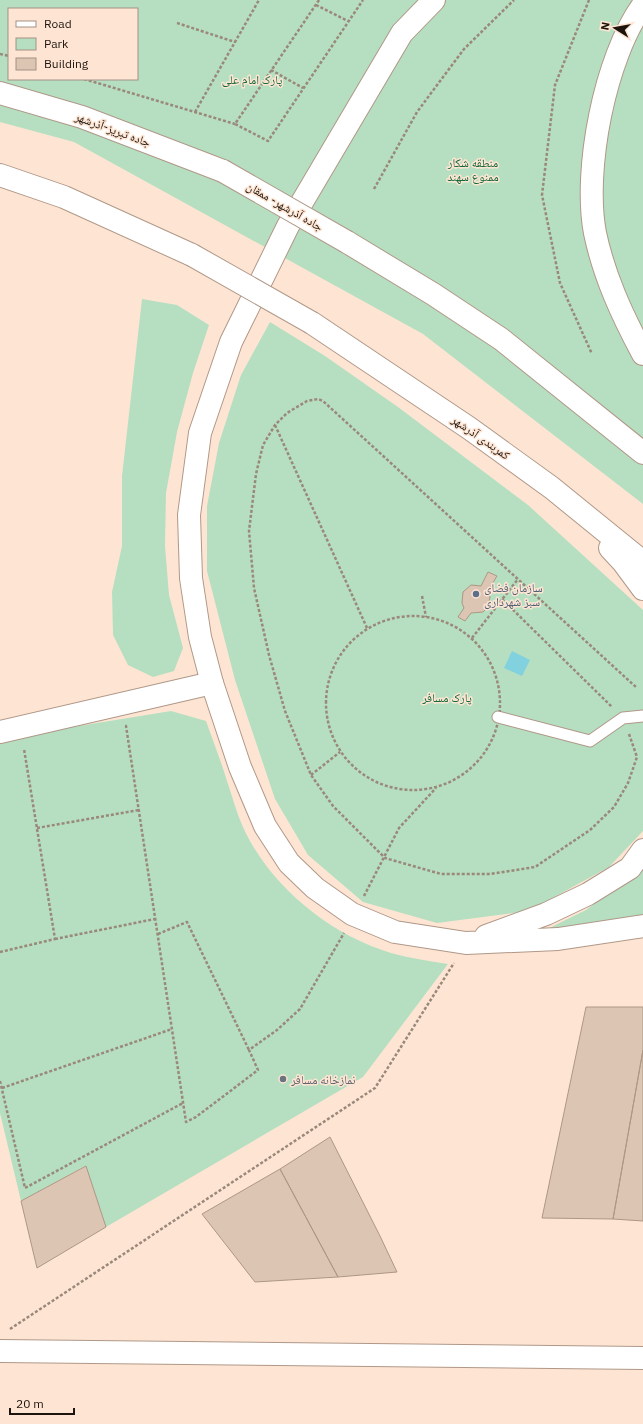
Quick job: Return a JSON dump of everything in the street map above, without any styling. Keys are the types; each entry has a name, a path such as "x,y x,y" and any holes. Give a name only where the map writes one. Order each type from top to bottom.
{"main road":[{"path":"434,0 402,33 288,226 231,342 200,433 189,515 191,578 200,637 212,683 243,774 265,826 289,863 315,888 352,914 395,932 466,944 558,939 643,926"},
{"path":"643,5 635,16 616,60 603,100 595,144 592,187 595,232 607,278 627,324 643,354"},
{"name":"جاده تبریز-آذرشهر","path":"0,93 82,117 223,171"},
{"name":"جاده آذرشهر- ممقان","path":"223,171 347,242 433,294 502,339 643,453"},
{"name":"کمربندی آذرشهر","path":"0,175 64,197 192,255 312,323 469,428 552,488 643,562"},
{"path":"552,488 623,562 643,589"},
{"path":"0,732 212,683"},
{"path":"466,944 546,914 588,894 630,868 643,850"},
{"path":"3,1341 643,1358"}],"lane":[{"path":"498,717 590,741 623,718 643,716"}],"path":[{"path":"195,112 259,0"},
{"path":"235,124 319,0"},
{"path":"87,80 235,124 268,141 363,0"},
{"path":"374,189 417,112 459,55 514,0"},
{"path":"589,0 555,85 542,194 560,282 592,354"},
{"path":"316,5 348,21"},
{"path":"177,23 235,42"},
{"path":"271,70 303,88"},
{"path":"502,599 623,718 637,757 628,783 614,807 590,830 535,867 490,874 441,874 385,858 333,806 311,775 281,697 266,640 254,588 249,531 256,474 263,445 275,424 300,404 318,399 323,401 637,688"},
{"path":"275,424 367,628"},
{"path":"472,638 518,579"},
{"path":"422,596 426,617"},
{"path":"410,615 426,617 453,625 472,638 488,658 497,681 500,706 496,731 484,753 467,772 445,785 421,791 396,790 372,781 351,766 340,752 328,726 325,703 328,681 336,660 350,642 367,628 388,619 410,615"},
{"path":"119,728 126,726 186,1122 258,1070 187,922 158,934"},
{"path":"31,747 24,749 55,939"},
{"path":"311,775 340,752"},
{"path":"364,896 385,858 399,828 437,787"},
{"path":"37,828 138,810"},
{"path":"0,952 55,939 155,920"},
{"path":"249,1050 277,1030 300,1009 344,933"},
{"path":"3,1341 375,1088 466,944"},
{"path":"2,1088 172,1029"},
{"path":"0,1081 25,1188 183,1103"}],"green space":[{"name":"منطقه شکار ممنوع سهند","path":"0,0 643,0 643,504 423,334 74,142 0,122"},
{"path":"142,299 177,305 209,325 193,373 177,432 166,493 165,546 169,595 183,648 174,671 153,677 128,665 113,635 112,592 122,546 122,476"},
{"name":"پارک مسافر","path":"270,322 325,356 398,407 528,505 643,610 643,831 609,867 529,911 437,923 363,902 308,855 275,799 235,680 207,571 207,506 219,443 241,375"},
{"path":"171,711 206,721 246,834 262,860 292,895 329,924 349,936 398,955 448,964 363,1077 106,1227 85,1166 21,1201 0,1113 0,744 54,730"},
{"path":"643,867 643,916 539,933 586,910"}],"water":[{"path":"512,651 530,660 522,676 504,668"}],"building":[{"name":"سازمان فضای سبز شهرداری","path":"488,572 497,576 488,591 490,597 488,607 483,612 471,613 465,621 458,617 464,608 462,603 463,592 471,585 481,586"},
{"path":"586,1007 643,1007 643,1050 613,1219 542,1218"},
{"path":"643,1050 643,1221 613,1219"},
{"path":"330,1137 397,1272 338,1277 280,1169"},
{"path":"86,1166 106,1227 37,1268 21,1201"},
{"path":"280,1169 338,1277 255,1282 202,1214"}],"place":[{"name":"سازمان فضای سبز شهرداری","path":"476,594"},
{"name":"نمازخانه مسافر","path":"283,1079"}],"park label":[{"name":"پارک امام علی","path":"252,79"}]}
